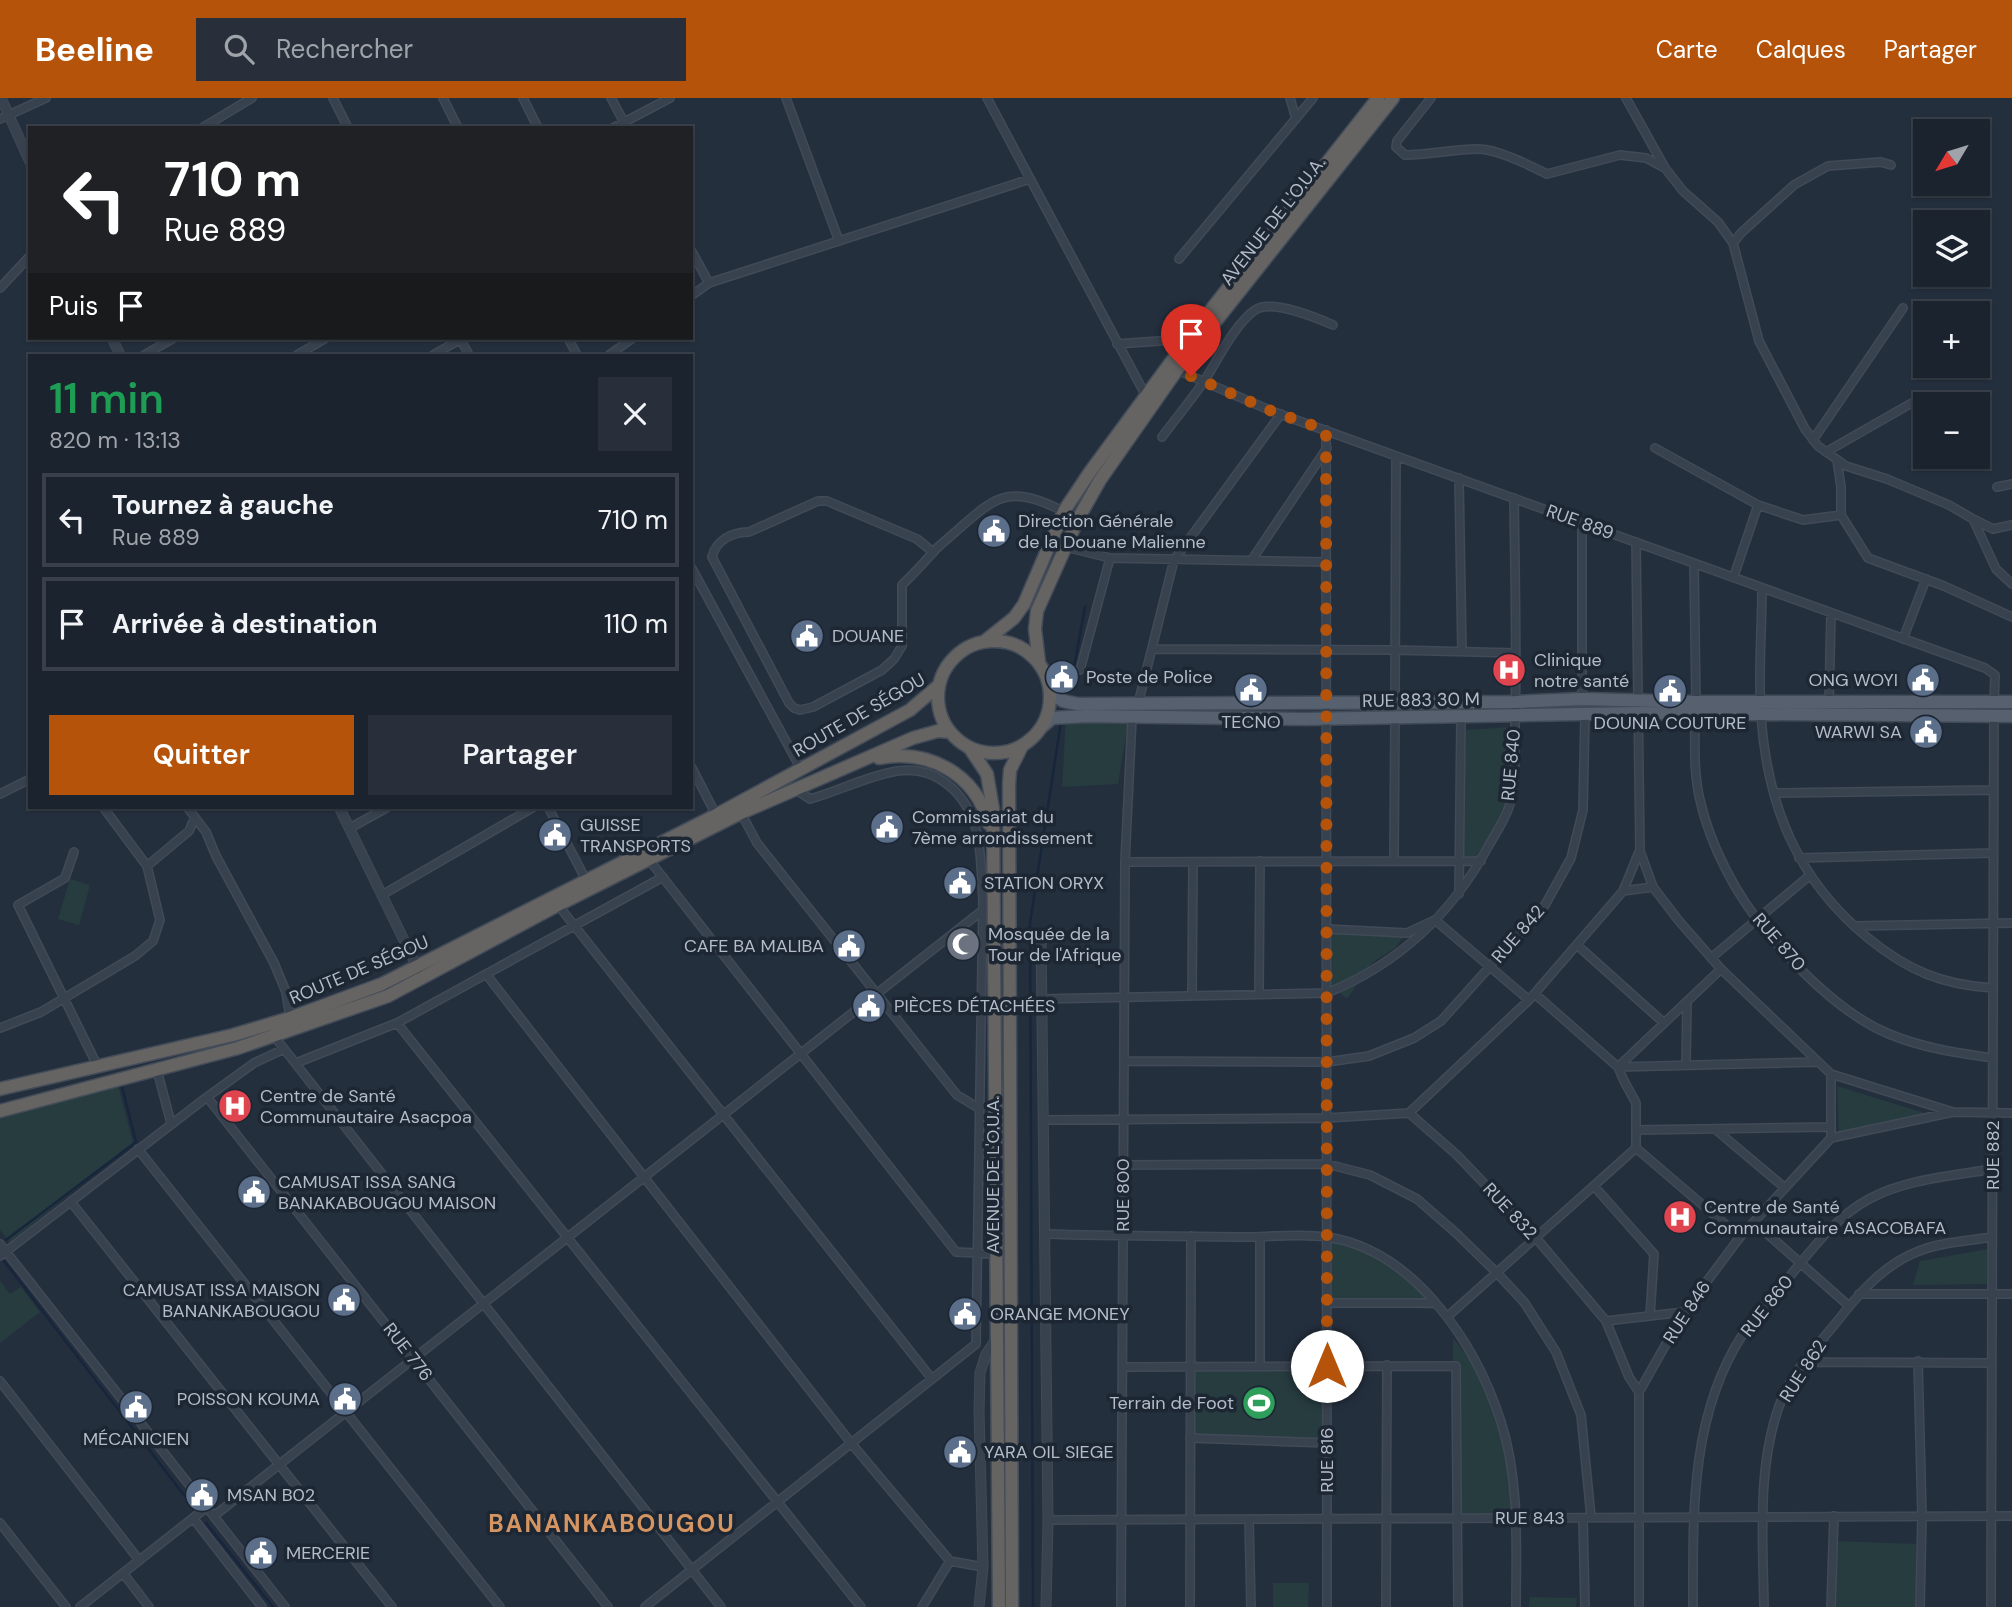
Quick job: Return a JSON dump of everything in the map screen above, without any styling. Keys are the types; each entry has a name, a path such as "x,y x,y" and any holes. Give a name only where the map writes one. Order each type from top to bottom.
{"highway":[{"name":"AVENUE DE L'O.U.A.","path":"985,641 1014,618 1024,604 1064,511 1090,472 1188,339 1378,98"},
{"name":"AVENUE DE L'O.U.A.","path":"1039,662 1035,629 1037,611 1078,519 1100,480 1177,370 1393,98"},
{"path":"939,686 950,661 971,645 1000,640 1028,651 1039,662 1047,676 1051,692 1044,725 1022,746 1001,753 990,753 969,747 950,732"},
{"name":"ROUTE DE SÉGOU","path":"0,1111 274,1036 388,996 420,973 586,880 716,815 910,709 939,686"},
{"name":"ROUTE DE SÉGOU","path":"939,686 938,702 942,718 950,732"},
{"name":"ROUTE DE SÉGOU","path":"0,1089 233,1035 420,973 650,861 741,813 913,738 938,731 950,732"},
{"name":"AVENUE DE L'O.U.A.","path":"1012,1607 1009,785 1010,770 1022,746"},
{"name":"AVENUE DE L'O.U.A.","path":"969,747 981,763 991,789 994,846 999,1607"},
{"path":"851,765 900,755 931,760 962,779 977,796 985,810 994,846"}],"main road":[{"path":"1051,692 1063,701 1078,704 1395,703 1515,709 1582,699 1638,707"},
{"path":"1761,708 1829,703 2012,702"},
{"name":"RUE 883 30 M","path":"1044,725 1052,718 1068,716 1305,719 1461,717 1515,709 1585,714 1638,707 2012,716"}],"street":[{"path":"1,98 5,117 28,158"},
{"path":"5,117 46,98"},
{"path":"205,126 252,98"},
{"path":"333,98 347,126"},
{"path":"443,98 457,126"},
{"path":"523,98 537,126"},
{"path":"611,98 626,125 670,98"},
{"path":"786,98 839,241"},
{"path":"988,98 1146,396"},
{"path":"1290,98 1296,119"},
{"path":"1179,259 1314,98"},
{"path":"1431,98 1397,141 1396,147 1405,155 1433,155 1481,149 1522,162 1546,174 1620,155 1646,158 1665,168"},
{"path":"1626,98 1665,168 1683,191 1718,222 1733,243 1759,341 1813,440 1846,466 1887,479 1949,505 1993,529 2012,525"},
{"path":"1733,243 1794,185 1828,166 1881,162 1891,165"},
{"path":"693,295 709,283 1030,178"},
{"path":"693,254 709,283"},
{"path":"0,288 28,258"},
{"path":"1162,437 1203,382 1232,336 1256,309 1266,307 1305,312 1333,325"},
{"path":"1813,440 1903,307"},
{"path":"1117,344 1188,339"},
{"path":"146,354 170,340"},
{"path":"299,354 323,340"},
{"path":"434,354 457,340"},
{"path":"610,354 630,340"},
{"name":"RUE 889","path":"1177,370 1281,414 1985,668"},
{"path":"1826,452 1913,402"},
{"path":"1138,704 1174,560 1281,414"},
{"name":"RUE 816","path":"1326,430 1327,1607"},
{"path":"1251,561 1327,448"},
{"path":"1655,448 1758,505 1803,520 1841,515"},
{"path":"1395,703 1396,456"},
{"path":"1837,460 1841,515 1868,558 1926,579 2012,617"},
{"path":"1458,478 1462,651"},
{"path":"1997,487 2012,484"},
{"path":"933,552 917,539 827,502 818,501 722,541 714,546 712,556 789,703 800,710 813,707 882,670 894,659 902,646 902,585 933,552 986,505 1001,497 1017,495 1034,498 1078,519"},
{"name":"RUE 840","path":"1327,993 1355,981 1407,948 1436,920 1459,894 1481,861 1509,807 1513,780 1516,653 1514,498"},
{"path":"1734,576 1758,505"},
{"path":"1973,519 1996,569 2012,584"},
{"path":"1582,523 1582,699"},
{"path":"1636,542 1640,852 1653,887 1721,969 1831,1074 1953,1112"},
{"path":"1066,547 1110,558 1327,562"},
{"path":"1080,670 1110,558"},
{"name":"RUE 870","path":"1694,563 1695,764 1700,802 1723,864 1736,888 1758,919 1811,979 1868,1024 1931,1048 1993,1058"},
{"path":"693,571 801,769"},
{"path":"1903,639 1926,579"},
{"path":"1762,588 1761,708 1766,761 1787,834 1809,876 1854,926 1891,956 1932,978 1965,986 1993,988"},
{"path":"1829,703 1831,613"},
{"path":"1152,649 1516,653"},
{"name":"RUE 882","path":"1985,668 1995,675 1991,1607"},
{"path":"1305,704 1305,719"},
{"name":"RUE 842","path":"1124,1060 1327,1062 1369,1056 1414,1038 1441,1021 1545,905 1571,858 1583,810 1585,714"},
{"path":"1459,894 1461,717"},
{"name":"RUE 800","path":"1121,1607 1125,862 1132,718"},
{"path":"1394,861 1395,718"},
{"path":"693,770 716,815"},
{"name":"AVENUE DE L'O.U.A.","path":"795,789 810,799 900,771 915,770 946,782 965,804 976,830 983,899 976,1344"},
{"path":"0,794 28,780"},
{"path":"1775,793 1993,790"},
{"path":"0,1028 41,1012 135,956 153,941 160,920 147,866 104,809"},
{"path":"189,809 206,832 216,856 274,963 286,992 290,1018"},
{"path":"340,809 420,973"},
{"path":"349,828 384,809"},
{"path":"382,895 531,809"},
{"path":"549,809 586,880"},
{"path":"741,813 757,843 957,1095 980,1110"},
{"path":"147,866 188,831 195,817"},
{"path":"74,852 65,878 18,905 99,1068"},
{"path":"1043,1120 1327,1118 1409,1113 1529,1000 1623,891 1640,852"},
{"path":"1799,858 1993,853"},
{"path":"650,861 956,1252 997,1254"},
{"path":"1125,862 1481,861"},
{"path":"1192,996 1193,862"},
{"path":"1259,994 1260,862"},
{"path":"1711,958 1809,876"},
{"path":"296,1063 397,1023 663,877"},
{"path":"1623,891 1653,887"},
{"path":"983,899 994,921"},
{"path":"558,905 932,1379"},
{"path":"214,1516 983,910"},
{"path":"1327,929 1407,933 1436,920 1529,1000"},
{"path":"1854,926 2012,923"},
{"path":"1041,934 1048,1520 1046,1607"},
{"path":"1577,945 1664,1023"},
{"path":"1618,1067 1721,969"},
{"path":"486,974 642,1178 851,1443 950,1561 983,1567"},
{"path":"1041,999 1327,993"},
{"path":"1447,1317 1636,1148 1636,1102 1618,1067 1535,993"},
{"path":"1686,1002 1686,1065"},
{"path":"397,1023 861,1607"},
{"path":"274,1036 720,1607"},
{"path":"3,1254 171,1123 254,1063 284,1049"},
{"path":"1618,1067 1817,1062"},
{"path":"157,1070 171,1123"},
{"path":"1831,1074 1831,1138 1953,1112 2012,1113"},
{"name":"RUE 776","path":"207,1097 608,1607"},
{"name":"RUE 832","path":"1409,1113 1457,1155 1536,1238 1606,1321 1629,1377 1639,1392"},
{"path":"1636,1130 1831,1127"},
{"path":"1715,1129 1785,1188"},
{"name":"RUE 846","path":"1639,1607 1639,1392 1684,1312 1740,1237 1831,1138"},
{"path":"1636,1148 1740,1237"},
{"path":"138,1149 500,1607"},
{"path":"1123,1164 1327,1164 1370,1175 1417,1199 1456,1233 1524,1302 1556,1352 1581,1415 1587,1518 1585,1607"},
{"name":"RUE 860","path":"1693,1607 1694,1517 1700,1442 1714,1391 1742,1334 1801,1263 1850,1211 1869,1198 1910,1182 1993,1169"},
{"path":"1594,1185 1654,1254 1650,1316"},
{"path":"71,1202 392,1607"},
{"path":"1754,1222 1849,1306"},
{"path":"1045,1234 1327,1237 1372,1251 1414,1280 1447,1317 1475,1359 1502,1423 1516,1518 1516,1607"},
{"path":"1190,1607 1191,1236"},
{"path":"1260,1237 1260,1366"},
{"name":"RUE 862","path":"1764,1607 1764,1480 1776,1416 1784,1394 1805,1362 1849,1306 1889,1267 1920,1250 1992,1237"},
{"path":"0,1244 3,1254 285,1607"},
{"path":"1859,1294 2012,1294"},
{"path":"1327,1303 1436,1303"},
{"path":"1606,1321 1684,1312"},
{"path":"979,1607 983,1567 979,1411 981,1373 986,1354 997,1338"},
{"path":"645,1607 976,1344 997,1368"},
{"path":"1805,1362 1992,1363"},
{"path":"1918,1362 1922,1516 1920,1607"},
{"path":"1386,1607 1387,1365"},
{"path":"1122,1367 1456,1366 1458,1607"},
{"path":"0,1381 139,1560"},
{"path":"1191,1438 1327,1443"},
{"path":"80,1607 207,1507"},
{"path":"1831,1607 1834,1516"},
{"name":"RUE 843","path":"1048,1520 2012,1516"},
{"path":"192,1518 262,1607"},
{"path":"1249,1519 1251,1607"},
{"path":"0,1523 66,1607"},
{"path":"922,1607 950,1561"},
{"path":"123,1573 149,1607"}],"green space":[{"path":"1066,719 1128,723 1118,784 1062,787"},
{"path":"1511,727 1506,802 1479,859 1463,856 1465,730"},
{"path":"70,879 90,885 79,925 58,919"},
{"path":"1331,930 1407,932 1395,948 1372,963 1347,999 1328,982"},
{"path":"118,1085 133,1143 10,1242 0,1230 0,1116"},
{"path":"1837,1086 1934,1116 1839,1136"},
{"path":"1326,1239 1361,1251 1389,1266 1440,1310 1327,1301"},
{"path":"1988,1249 1987,1284 1913,1285 1920,1261"},
{"path":"0,1281 10,1294 21,1287 40,1312 0,1343"},
{"path":"1453,1338 1468,1357 1490,1400 1505,1446 1516,1518 1453,1516"},
{"name":"Terrain de Foot","path":"1322,1369 1324,1440 1194,1436 1194,1371"},
{"path":"1834,1541 1916,1544 1916,1607 1835,1607"},
{"path":"1273,1583 1309,1583 1308,1607 1273,1607"},
{"path":"1530,1597 1577,1598 1576,1607 1529,1607"}],"waterway":[{"path":"1071,684 1085,607"},
{"path":"1033,1607 1030,923 1061,722"},
{"path":"6,1240 136,1142 121,1083"},
{"path":"4,1261 187,1499"},
{"path":"206,1523 273,1607"}],"place":[{"name":"Direction Générale de la Douane Malienne","path":"994,531"},
{"name":"DOUANE","path":"807,636"},
{"name":"Clinique notre santé","path":"1509,670"},
{"name":"Poste de Police","path":"1062,677"},
{"name":"ONG WOYI","path":"1923,680"},
{"name":"TECNO","path":"1251,690"},
{"name":"DOUNIA COUTURE","path":"1670,691"},
{"name":"WARWI SA","path":"1926,732"},
{"name":"Commissariat du 7ème arrondissement","path":"887,827"},
{"name":"GUISSE TRANSPORTS","path":"555,835"},
{"name":"STATION ORYX","path":"960,883"},
{"name":"Mosquée de la Tour de l'Afrique","path":"963,944"},
{"name":"CAFE BA MALIBA","path":"849,946"},
{"name":"PIÈCES DÉTACHÉES","path":"869,1006"},
{"name":"Centre de Santé Communautaire Asacpoa","path":"235,1106"},
{"name":"CAMUSAT ISSA SANG BANAKABOUGOU MAISON","path":"254,1192"},
{"name":"Centre de Santé Communautaire ASACOBAFA","path":"1680,1217"},
{"name":"CAMUSAT ISSA MAISON BANANKABOUGOU","path":"344,1300"},
{"name":"ORANGE MONEY","path":"965,1314"},
{"name":"POISSON KOUMA","path":"345,1399"},
{"name":"Terrain de Foot","path":"1259,1403"},
{"name":"MÉCANICIEN","path":"136,1407"},
{"name":"YARA OIL SIEGE","path":"960,1452"},
{"name":"MSAN B02","path":"202,1495"},
{"name":"MERCERIE","path":"261,1553"}],"district":[{"name":"BANANKABOUGOU","path":"612,1523"}],"route":[{"path":"1191,376 1274,412 1326,430 1327,1366"}]}
